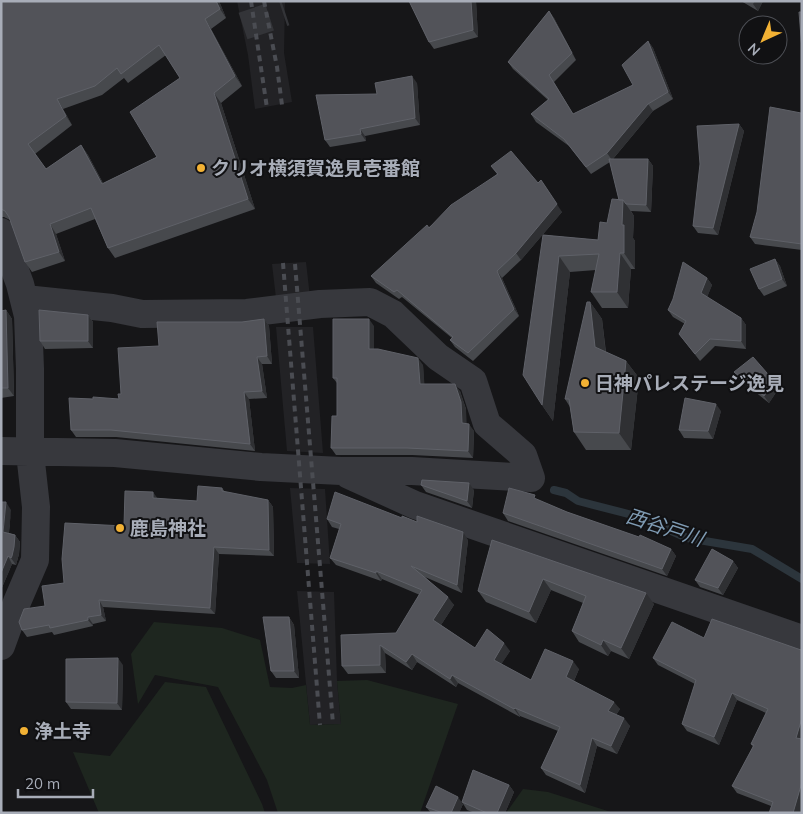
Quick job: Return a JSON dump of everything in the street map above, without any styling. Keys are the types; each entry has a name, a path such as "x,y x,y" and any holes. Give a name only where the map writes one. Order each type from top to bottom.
{"street":[{"path":"1,232 15,291 28,316 30,453 36,507 35,560 1,646"},
{"path":"1,451 115,453 261,467 341,471 412,471 531,478 523,455 487,424 473,381 438,357 393,314 370,302 320,304 247,312 142,314 15,291"},
{"path":"341,471 415,505 802,639"}],"shaded area":[{"path":"237,1 285,1 284,53 292,102 255,109 248,55"},
{"path":"306,262 310,297 276,298 272,264"},
{"path":"276,327 313,327 323,453 287,451"},
{"path":"290,488 325,489 330,564 297,563"},
{"path":"297,591 334,592 337,681 341,724 310,725"},
{"path":"154,622 222,628 260,640 270,687 292,688 306,685 310,725 341,724 337,681 367,680 458,704 420,813 278,813 267,780 218,687 155,675 138,704 131,654"},
{"path":"165,682 206,687 265,813 99,813 73,752 110,756"},
{"path":"523,789 548,792 614,813 506,813"}],"building":[{"path":"1,1 216,1 220,9 205,19 235,76 214,93 248,199 108,248 91,208 50,224 59,252 25,262 9,217 1,209","holes":["159,45 180,78 130,112 157,157 102,184 81,145 46,169 28,144 66,116 57,99 95,86 117,68 121,74"]},
{"path":"409,1 471,1 473,30 429,42"},
{"path":"549,11 572,53 549,75 573,114 633,85 622,65 648,41 668,92 648,104 607,153 586,167 564,139 531,114 549,99 508,62"},
{"path":"799,12 802,12 802,50"},
{"path":"412,76 415,118 360,129 361,134 325,140 316,95 377,94 375,83"},
{"path":"770,107 801,113 802,116 802,244 750,237 757,212"},
{"path":"739,124 713,228 693,226 700,164 697,126"},
{"path":"511,151 538,183 541,180 557,204 516,253 497,271 514,309 468,353 450,340 453,337 397,290 394,292 371,276 427,225 429,228 451,205 498,174 491,166"},
{"path":"609,159 648,159 646,205 626,204 623,200 619,200"},
{"path":"612,199 623,200 624,253 620,253 617,292 591,292 599,254 559,256 542,405 523,375 543,235 598,240 600,222 607,223"},
{"path":"775,259 782,279 759,289 750,269"},
{"path":"683,262 707,278 701,293 741,318 741,341 710,339 695,354 679,334 686,321 668,310"},
{"path":"587,302 590,302 595,347 626,361 619,433 574,432 569,399 565,399"},
{"path":"6,310 8,388 1,388 1,311"},
{"path":"39,310 88,315 88,341 40,341"},
{"path":"264,319 267,356 257,357 262,391 244,392 250,444 111,430 71,430 69,398 119,399 118,394 121,394 118,348 159,346 157,322 242,322"},
{"path":"333,319 369,319 369,349 378,349 418,358 420,384 455,384 461,402 462,423 469,424 468,451 407,448 331,448 332,416 337,416 337,378 333,378"},
{"path":"753,357 774,381 764,396 734,372"},
{"path":"685,398 716,404 708,431 679,430"},
{"path":"422,480 469,483 467,501 421,485"},
{"path":"198,486 222,488 222,491 268,500 269,550 214,547 210,608 99,600 101,615 88,617 88,620 50,628 49,625 22,630 19,622 24,609 45,606 42,586 64,583 62,559 65,523 124,526 125,491 153,492 153,498 197,501"},
{"path":"509,488 535,495 534,498 567,512 639,537 640,535 671,549 662,569 503,513"},
{"path":"335,492 402,518 402,516 417,522 417,516 463,532 457,585 411,566 448,597 433,620 475,648 487,629 504,643 494,660 531,680 545,649 573,661 566,677 614,702 608,711 624,718 611,746 592,738 580,785 541,768 560,727 514,709 452,675 450,679 412,654 406,662 380,645 380,665 342,666 341,635 396,633 422,590 376,571 376,573 330,558 341,524 327,519"},
{"path":"1,502 6,502 3,532 15,535 12,556 11,558 8,556 1,573"},
{"path":"492,540 646,593 621,648 603,640 601,645 572,631 586,596 543,579 529,612 478,591"},
{"path":"712,549 733,561 718,588 695,580"},
{"path":"263,617 289,617 294,671 271,671"},
{"path":"712,619 802,649 802,718 796,738 802,739 802,782 793,813 769,813 773,802 732,786 754,745 751,744 768,709 732,693 714,737 682,724 696,680 653,658 672,622 704,638"},
{"path":"118,658 117,703 66,702 66,659"},
{"path":"473,770 509,785 497,813 487,813 462,802"},
{"path":"436,786 458,797 451,813 443,813 426,807"}],"waterway":[{"name":"西谷戸川","path":"554,490 566,493 578,501 640,517 687,538 752,549 802,579"}],"tunnel":[{"path":"243,26 285,12"}],"railway":[{"path":"251,1 267,108"},
{"path":"264,1 277,67 282,105"},
{"path":"283,263 320,725"},
{"path":"295,264 333,724"}],"place":[{"name":"クリオ横須賀逸見壱番館","path":"201,168"},
{"name":"日神パレステージ逸見","path":"585,383"},
{"name":"鹿島神社","path":"120,528"},
{"name":"浄土寺","path":"24,731"}]}
